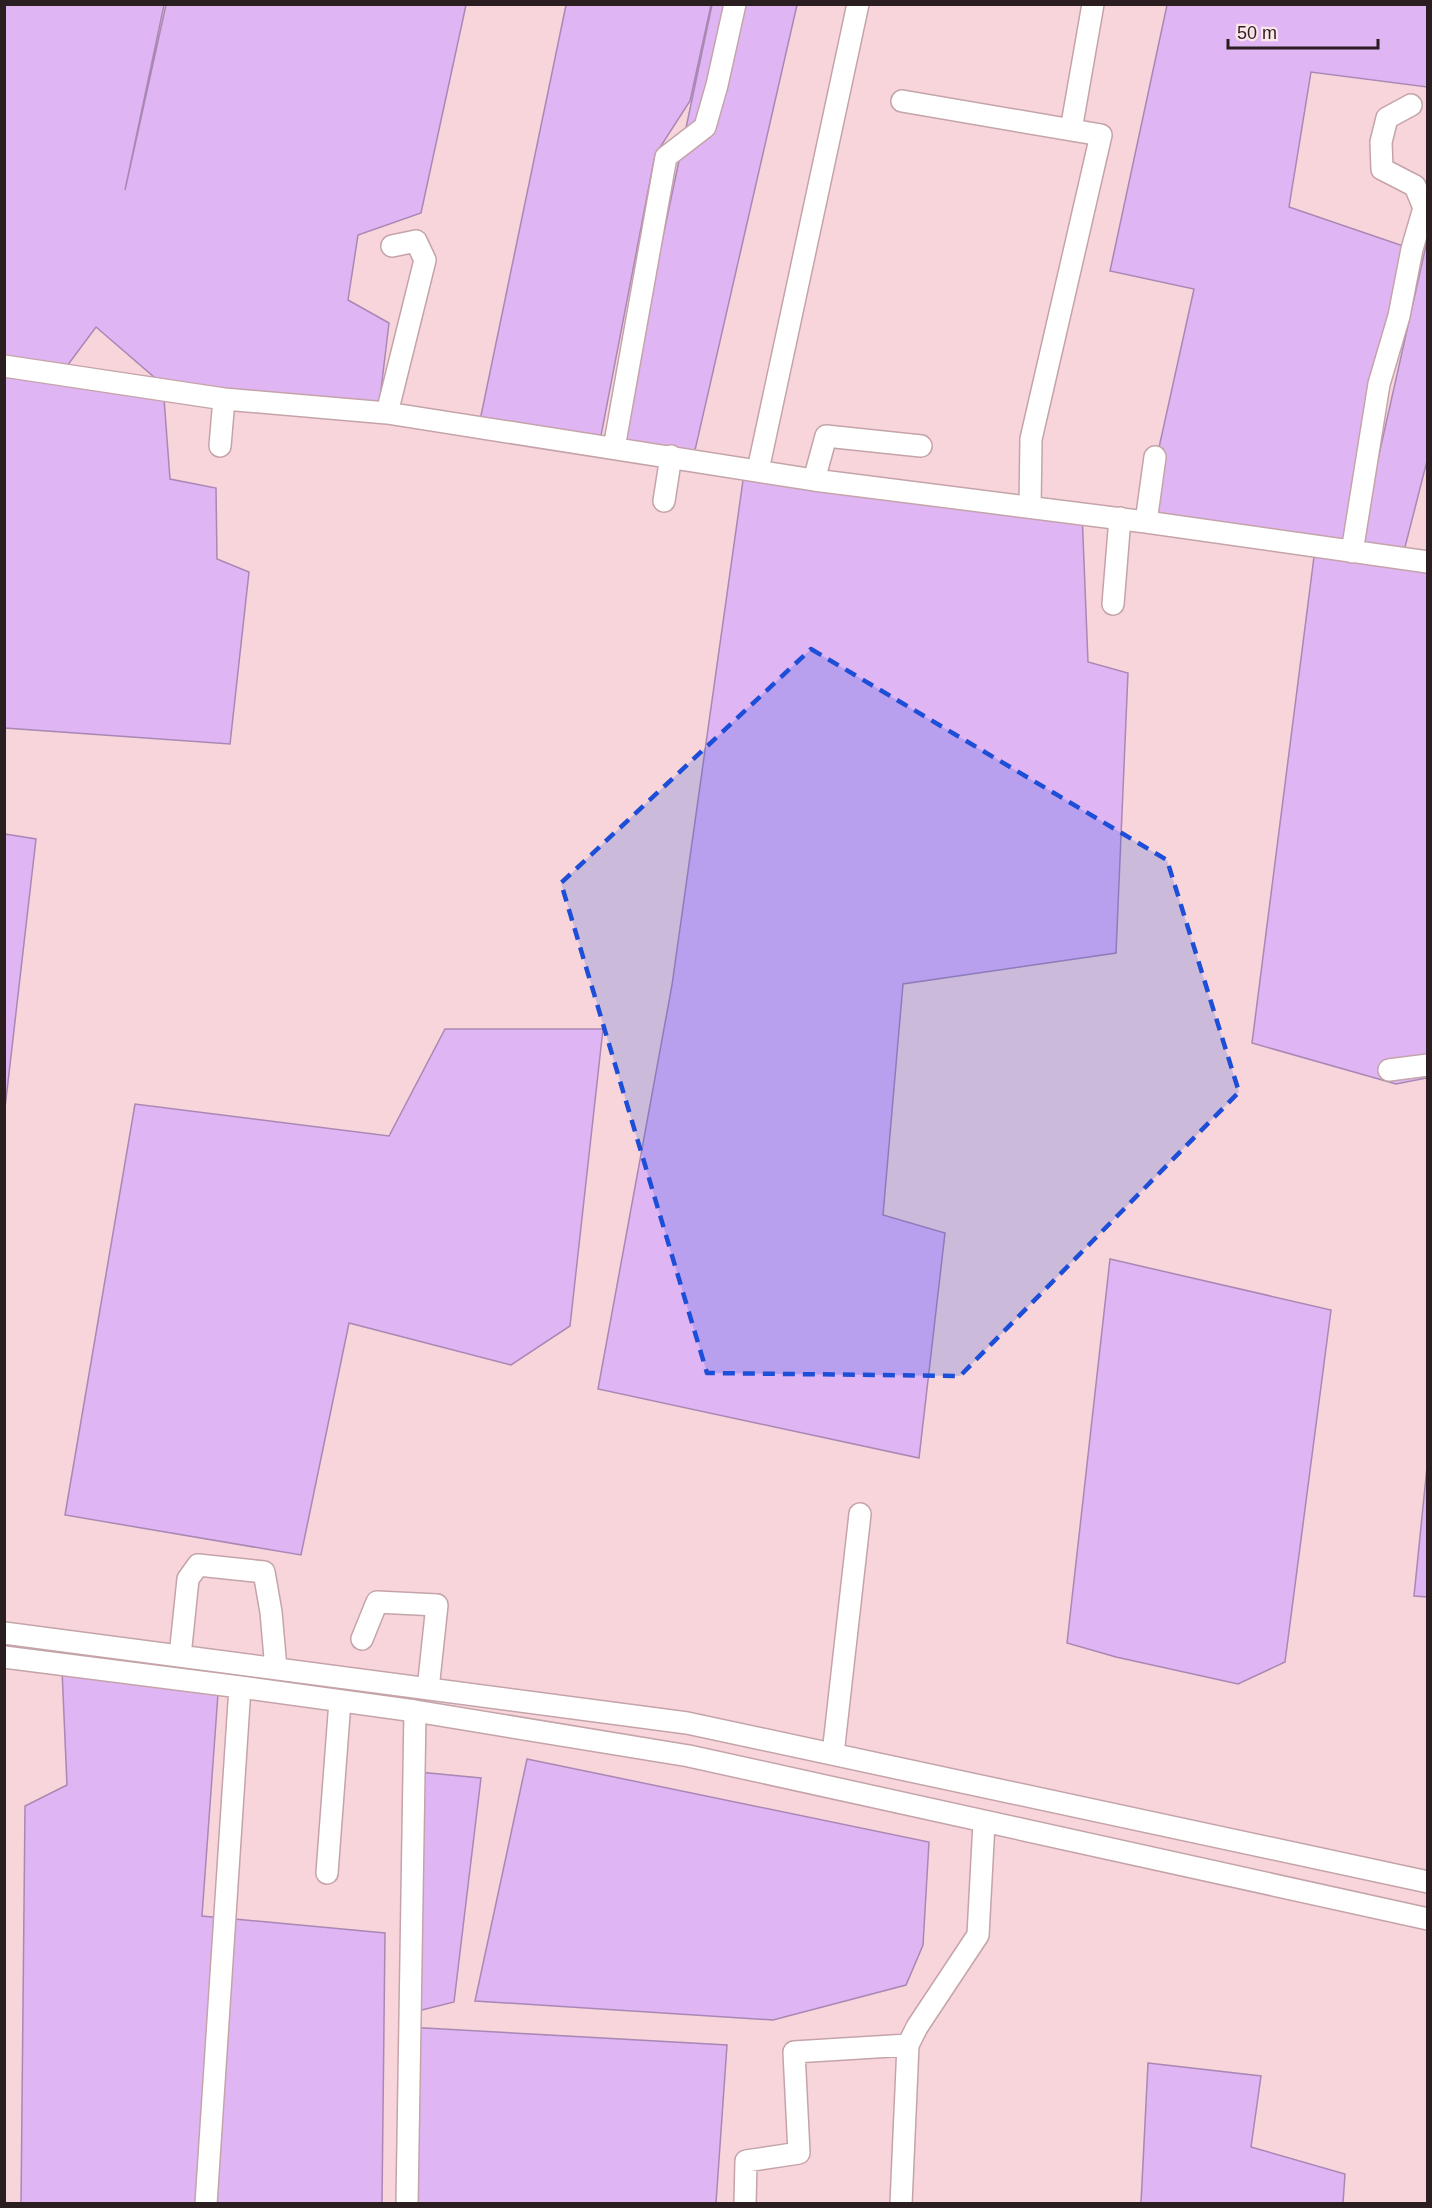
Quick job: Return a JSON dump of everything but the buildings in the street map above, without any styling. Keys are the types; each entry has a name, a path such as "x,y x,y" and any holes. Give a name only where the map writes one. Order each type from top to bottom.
{"street":[{"path":"614,448 666,157 705,128 735,4"},
{"path":"758,470 858,4"},
{"path":"1071,130 1093,4"},
{"path":"902,101 1101,135 1031,439 1030,507"},
{"path":"1352,552 1379,384 1399,316 1412,249 1424,208 1415,186 1382,169 1381,142 1387,118 1411,105"},
{"path":"387,413 425,260 416,241 392,246"},
{"path":"4,366 224,399 387,413 814,480 1120,518 1428,562"},
{"path":"220,446 224,399"},
{"path":"814,480 826,436 921,446"},
{"path":"664,501 671,456"},
{"path":"1146,522 1155,458"},
{"path":"1113,604 1120,518"},
{"path":"1389,1070 1428,1065"},
{"path":"833,1754 860,1514"},
{"path":"180,1656 188,1579 198,1565 264,1572 271,1612 276,1669"},
{"path":"362,1639 377,1602 437,1605 428,1689"},
{"path":"4,1633 687,1723 1428,1882"},
{"path":"4,1658 415,1711 689,1756 1428,1919"},
{"path":"206,2204 240,1687"},
{"path":"327,1873 340,1701"},
{"path":"407,2204 415,1711"},
{"path":"901,2204 908,2045 917,2026 978,1935 984,1822"},
{"path":"745,2204 746,2162 799,2153 794,2052 908,2045"}],"highlighted area":[{"path":"811,649 1167,860 1239,1092 960,1376 707,1373 561,883"}],"shaded area":[{"path":"5,5 164,5 125,190 166,5 466,5 421,213 358,235 348,300 389,323 378,415 163,385 170,479 216,488 217,559 249,572 230,744 5,728","holes":["96,327 162,384 64,370"]},
{"path":"566,5 711,5 690,101 655,155 599,446 478,430"},
{"path":"712,5 797,5 693,459 618,449"},
{"path":"1167,5 1427,5 1427,87 1311,72 1289,207 1412,249 1363,526 1427,241 1427,461 1404,551 1427,565 1427,1078 1396,1084 1252,1043 1316,541 1143,520 1194,289 1110,271"},
{"path":"745,466 1082,512 1088,662 1128,673 1116,953 903,984 883,1215 945,1233 919,1458 598,1389 672,985"},
{"path":"4,834 36,839 5,1108"},
{"path":"445,1029 603,1029 570,1326 511,1365 349,1323 301,1555 65,1515 135,1104 389,1136"},
{"path":"1110,1259 1331,1310 1285,1662 1238,1684 1116,1657 1067,1643"},
{"path":"1427,1467 1427,1597 1414,1596"},
{"path":"61,1647 220,1666 202,1916 385,1933 382,2203 21,2204 25,1806 67,1785"},
{"path":"527,1759 929,1842 923,1945 906,1985 773,2020 475,2001"},
{"path":"408,1771 481,1778 454,2002 410,2013"},
{"path":"407,2027 727,2045 716,2203 404,2204"},
{"path":"1148,2063 1261,2076 1251,2147 1345,2174 1343,2203 1141,2203"}]}
